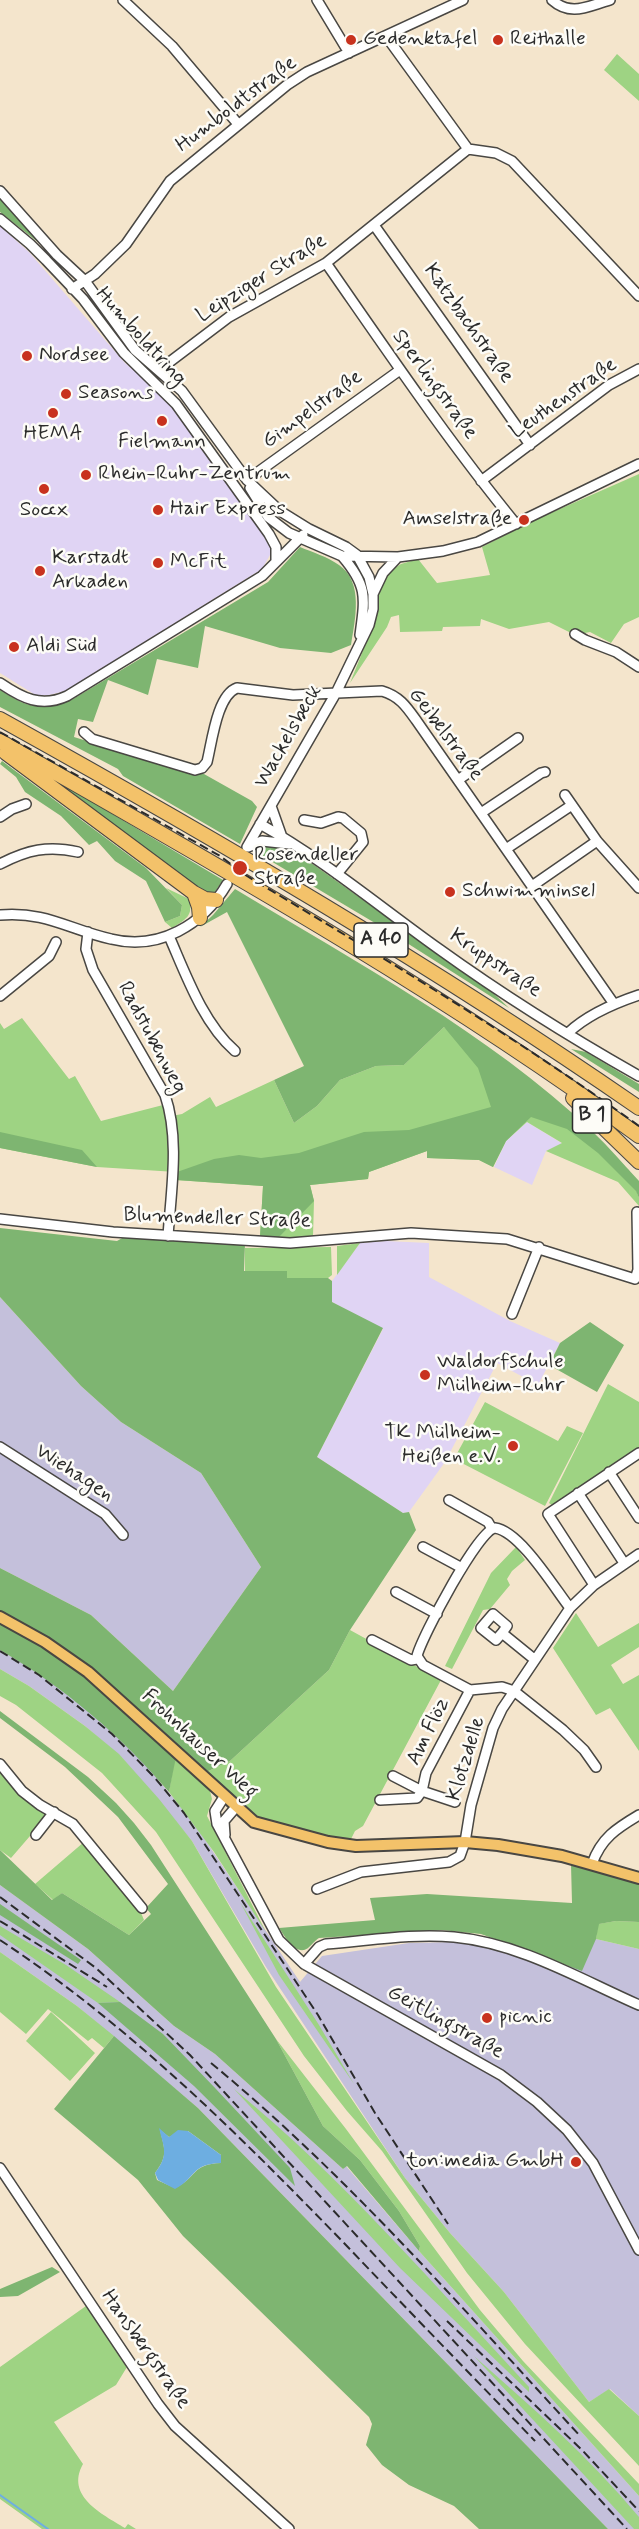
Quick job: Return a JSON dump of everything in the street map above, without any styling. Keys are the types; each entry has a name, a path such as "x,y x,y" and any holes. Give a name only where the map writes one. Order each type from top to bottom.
{"highway":[{"name":"A 40","path":"0,719 165,811 363,929 639,1108"},
{"name":"A 40","path":"0,741 318,927 543,1070 639,1136"},
{"path":"0,747 194,893 206,899 216,900"},
{"path":"194,893 200,918"},
{"name":"B 1","path":"543,1070 639,1162"}],"main road":[{"name":"Frohnhauser Weg","path":"0,1617 45,1642 88,1672 248,1818 262,1826 342,1845 398,1846 465,1842 554,1854 639,1878"}],"street":[{"path":"123,0 176,51 238,124"},
{"path":"317,0 350,53"},
{"name":"Humboldtstraße","path":"72,289 85,281 126,244 170,181 238,124 306,73 463,0"},
{"path":"552,0 562,8 570,10 610,0"},
{"path":"386,36 468,149 496,153 512,161 639,296"},
{"name":"Leipziger Straße","path":"159,370 229,317 327,263 468,149"},
{"path":"0,191 57,255 85,281 135,350 182,391 247,480 261,507 278,526 342,556 398,557 443,551 478,542 639,464"},
{"name":"Humboldtring","path":"0,219 30,243 72,289 124,353 176,404 269,534 276,547 276,561"},
{"name":"Katzbachstraße","path":"374,225 530,445"},
{"name":"Sperlingstraße","path":"327,263 400,370 481,481 516,524"},
{"name":"Leuthenstraße","path":"481,481 609,385 639,369"},
{"name":"Gimpelstraße","path":"247,480 400,370"},
{"path":"562,501 639,470"},
{"path":"247,480 280,511 309,529 335,540 357,555 369,577 374,594"},
{"name":"Humboldtring","path":"238,492 261,507"},
{"path":"0,683 35,702 48,703 59,700 261,576 309,529"},
{"name":"Wackelsbeck","path":"357,555 357,573 363,589 364,607 359,644"},
{"name":"Wackelsbeck","path":"342,556 357,573"},
{"path":"374,594 383,573 398,557"},
{"name":"Wackelsbeck","path":"292,844 262,841 247,848 336,693 369,625 374,594"},
{"path":"575,633 585,640 616,652 639,667"},
{"path":"84,732 92,739 195,771 207,762 222,701 231,690 237,688 293,695 336,693"},
{"name":"Geibelstraße","path":"336,693 382,691 393,694 402,701 614,1004"},
{"path":"458,780 518,738"},
{"name":"Geibelstraße","path":"481,813 545,772"},
{"path":"565,795 597,841 639,888"},
{"path":"0,817 26,804"},
{"path":"506,849 572,805"},
{"path":"270,806 282,837"},
{"path":"304,820 321,824 338,817 343,818 361,833 363,842 337,874"},
{"name":"Kruppstraße","path":"260,824 337,874 490,984 568,1034 639,1075"},
{"path":"532,886 597,841"},
{"path":"0,864 30,850 78,852"},
{"path":"0,915 35,915 88,932 128,942 142,942 169,936 200,918 227,884"},
{"name":"Radstubenweg","path":"88,932 86,949 93,970 165,1095 169,1107 172,1166 168,1236"},
{"path":"169,936 202,1006 221,1039 235,1051"},
{"path":"0,996 49,957 56,942"},
{"path":"568,1034 576,1025 614,1004 639,995"},
{"path":"637,1212 637,1281"},
{"name":"Blumendeller Straße","path":"0,1219 113,1232 290,1244 411,1233 507,1239 539,1247 637,1281"},
{"path":"512,1314 539,1247"},
{"name":"Wiehagen","path":"0,1447 105,1514 123,1535"},
{"path":"594,1585 548,1514 639,1454"},
{"path":"609,1472 639,1518"},
{"path":"578,1493 624,1563"},
{"path":"448,1500 488,1522 492,1528"},
{"path":"417,1659 418,1651 462,1568 485,1533 492,1528 497,1528 515,1538 570,1608"},
{"path":"423,1546 462,1568"},
{"name":"Klotzdelle","path":"465,1842 471,1805 494,1728 514,1690 570,1608 594,1585 639,1554"},
{"path":"396,1592 437,1614"},
{"path":"502,1633 534,1659"},
{"name":"Am Flöz","path":"372,1640 411,1659 417,1659 423,1665 470,1690 502,1687 514,1690"},
{"name":"Am Flöz","path":"380,1800 417,1798 422,1791 426,1773 470,1690"},
{"path":"514,1690 564,1730 584,1750 596,1767"},
{"path":"0,1764 16,1786 39,1805 73,1824 115,1878 142,1908"},
{"name":"Am Flöz","path":"393,1776 422,1791 455,1802"},
{"name":"Geitlingstraße","path":"225,1797 218,1805 214,1817 279,1940 304,1964 501,2075 537,2102 567,2130 593,2163 639,2250"},
{"path":"226,1840 224,1821 236,1807"},
{"path":"36,1835 54,1812"},
{"path":"592,1864 603,1841 612,1832 639,1815"},
{"path":"317,1889 361,1872 456,1860 465,1842"},
{"path":"304,1964 319,1947 326,1944 453,1937 482,1941 510,1949 639,2005"},
{"name":"Hansbergstraße","path":"0,2168 158,2404 227,2475 279,2517 289,2529"}],"shaded area":[{"name":"Rhein-Ruhr-Zentrum","path":"0,226 29,252 125,363 151,384 172,408 271,545 270,555 262,569 65,691 49,695 37,696 0,673"},
{"path":"527,1122 563,1144 546,1151 532,1185 494,1167 506,1141"},
{"name":"Waldorfschule Mülheim-Ruhr","path":"386,1241 429,1243 429,1277 510,1321 560,1343 538,1385 497,1363 445,1462 409,1512 403,1513 317,1457 383,1329 332,1302 332,1281 360,1243"},
{"path":"0,1297 81,1386 121,1422 201,1473 261,1567 173,1691 91,1615 0,1568"},
{"path":"0,1650 39,1673 77,1702 113,1732 145,1764 192,1820 300,1982 322,1956 409,1943 596,1939 639,1949 639,2416 610,2389 589,2402 504,2292 450,2233 405,2178 266,1967 192,1841 122,1758 85,1726 29,1686 0,1669"},
{"path":"0,1885 88,1949 174,2026 215,2054 343,2169 346,2166 419,2251 639,2496 639,2529 608,2529 198,2108 77,2006 0,1952"}],"green space":[{"path":"617,54 639,74 639,101 604,70"},
{"path":"0,196 31,231 39,243 0,212"},
{"path":"639,474 639,617 624,624 611,643 590,632 575,635 549,622 509,629 481,619 480,626 443,627 442,631 400,632 399,615 391,617 387,627 350,683 372,628 381,586 388,572 401,564 418,559 437,583 490,575 482,547 537,519"},
{"path":"300,547 335,562 347,572 352,581 356,613 351,645 331,653 280,648 205,626 198,668 157,659 148,695 108,680 93,722 78,719 74,737 187,772 204,774 252,801 257,807 240,844 123,776 118,769 0,707 0,690 19,701 43,707 73,699 268,582"},
{"path":"2,761 146,868 182,905 180,916 165,922 146,881 115,861 97,841 89,845 61,816 25,792 16,777 0,764"},
{"path":"37,769 223,880 214,893 203,895"},
{"path":"265,846 291,851 314,865 492,992 509,1008 385,929 254,851"},
{"path":"166,888 189,899 190,905 187,917 172,928 165,922 180,916 182,905"},
{"path":"235,889 420,1001 509,1062 552,1095 604,1143 639,1181 639,1198 636,1191 598,1153 567,1129 531,1117 506,1141 493,1167 479,1160 427,1158 427,1151 369,1172 368,1179 310,1185 314,1201 279,1237 260,1237 263,1186 176,1180 177,1172 214,1159 239,1155 261,1158 299,1153 364,1132 409,1130 491,1107 478,1068 444,1027 404,1065 376,1066 340,1080 317,1106 294,1123 274,1080 304,1066 227,912 200,927"},
{"path":"22,1018 69,1079 75,1076 101,1121 163,1105 166,1117 182,1114 210,1097 216,1107 274,1080 294,1123 317,1106 340,1080 376,1066 404,1065 444,1027 629,1170 639,1198 639,1206 618,1182 546,1151 562,1143 527,1122 506,1141 493,1167 479,1160 427,1158 427,1151 369,1172 368,1179 310,1185 314,1201 313,1236 260,1237 263,1186 176,1180 176,1172 97,1167 0,1148 0,1023 4,1029"},
{"path":"571,1049 586,1052 639,1084 639,1092"},
{"path":"0,1132 82,1150 97,1167 0,1148"},
{"path":"0,1228 117,1241 124,1237 245,1244 244,1271 287,1271 287,1278 328,1278 332,1281 332,1302 383,1328 317,1457 403,1513 409,1512 416,1530 350,1630 329,1670 230,1761 204,1773 176,1757 169,1792 131,1751 90,1714 47,1680 0,1650 0,1568 91,1615 173,1691 261,1567 201,1473 121,1422 81,1386 0,1297"},
{"path":"360,1243 337,1275 337,1246"},
{"path":"331,1247 332,1275 328,1278 287,1278 287,1271 245,1271 245,1248"},
{"path":"590,1322 624,1345 597,1392 549,1365 560,1343"},
{"path":"608,1384 639,1402 639,1451 553,1506 549,1503"},
{"name":"TK Mülheim- Heißen e.V.","path":"485,1402 558,1441 567,1426 583,1433 545,1506 454,1459"},
{"path":"516,1547 525,1560 512,1571 507,1579 510,1585 490,1609 483,1610 452,1669 445,1666 491,1573"},
{"path":"576,1613 598,1647 639,1623 639,1647 611,1665 623,1684 639,1675 639,1751 610,1708 596,1715 553,1648"},
{"path":"350,1630 441,1680 363,1826 355,1831 350,1841 266,1821 247,1813 204,1773 230,1761 329,1670"},
{"path":"0,1669 29,1686 85,1726 119,1754 159,1799 192,1841 276,1987 405,2178 450,2233 504,2292 589,2402 609,2389 639,2416 639,2466 525,2344 467,2273 382,2151 304,2056 156,1832 102,1773 16,1705 0,1696"},
{"path":"0,1711 88,1777 134,1823 151,1845 276,2039 323,2126 360,2160 399,2211 420,2246 419,2251 347,2166 343,2169 215,2054 174,2026 88,1949 0,1885 0,1850 52,1900 62,1893 129,1935 151,1914 146,1908 168,1884 118,1817 65,1767 0,1718"},
{"path":"175,1757 210,1791 212,1799 207,1816 266,1932 214,1852 169,1792"},
{"path":"0,1770 49,1814 11,1858 0,1850"},
{"path":"84,1842 139,1908 144,1920 129,1935 62,1893 53,1900 35,1884"},
{"path":"571,1864 639,1882 639,1922 616,1921 599,1924 596,1939 582,1971 481,1934 442,1930 319,1938 306,1949 300,1950 289,1942 279,1928 375,1920 370,1898 427,1894 572,1903"},
{"path":"240,1902 319,2025 354,2084 279,1975"},
{"path":"0,1904 81,1960 78,1964 0,1915"},
{"path":"616,1921 639,1922 639,1949 596,1939 598,1924"},
{"path":"0,1926 66,1965 120,2002 98,2003 0,1935"},
{"path":"0,1952 77,2006 114,2036 104,2048 92,2038 88,2041 48,2009 26,2034 0,2012"},
{"path":"120,2002 163,2034 216,2089 290,2168 295,2186 194,2086 98,2003"},
{"path":"51,2012 95,2053 70,2081 26,2041"},
{"path":"114,2036 198,2108 608,2529 479,2529 454,2506 409,2485 382,2465 366,2445 372,2424 369,2417 183,2236 138,2180 54,2109","holes":["160,2130 169,2137 188,2131 221,2155 221,2163 204,2166 175,2188 157,2180 155,2173 164,2157"]},
{"path":"276,2039 480,2310 523,2361 639,2484 639,2496 419,2251 420,2246 399,2211 360,2160 323,2126"},
{"path":"234,2089 274,2123 350,2196 423,2271 529,2387 529,2392 400,2268"},
{"path":"52,2267 60,2272 18,2296 0,2297 0,2289"},
{"path":"86,2306 127,2367 116,2385 54,2422 83,2464 79,2475 82,2495 106,2517 125,2528 128,2524 136,2529 42,2529 0,2499 0,2367"},
{"path":"474,2356 601,2474 639,2517 639,2529 634,2529"}],"water":[{"path":"159,2128 169,2137 178,2130 188,2131 221,2155 221,2163 204,2166 175,2189 158,2180 155,2173 164,2156"}],"waterway":[{"path":"0,2495 48,2529"}],"tunnel":[{"path":"229,879 244,852"}],"railway":[{"path":"0,732 220,856 247,876 495,1028 639,1126"},
{"path":"0,1651 39,1675 112,1734 155,1778 184,1813 318,2015 375,2113 448,2224"},
{"path":"0,1897 96,1968 190,2055 627,2529"},
{"path":"0,1921 107,1987"},
{"path":"0,1940 93,2008 137,2044 221,2120 303,2201 535,2441"},
{"path":"211,2063 261,2106 356,2197 581,2437"},
{"path":"447,2321 582,2450 639,2511"}],"place":[{"name":"Gedenktafel","path":"351,40"},
{"name":"Reithalle","path":"498,40"},
{"name":"Nordsee","path":"27,356"},
{"name":"Seasons","path":"66,394"},
{"name":"HEMA","path":"53,413"},
{"name":"Fielmann","path":"162,421"},
{"name":"Rhein-Ruhr-Zentrum","path":"86,475"},
{"name":"Soccx","path":"44,489"},
{"name":"Hair Express","path":"158,510"},
{"name":"Amselstraße","path":"524,520"},
{"name":"McFit","path":"158,563"},
{"name":"Karstadt Arkaden","path":"40,571"},
{"name":"Aldi Süd","path":"14,647"},
{"name":"Rosendeller Straße","path":"240,868"},
{"name":"Schwimminsel","path":"450,892"},
{"name":"Waldorfschule Mülheim-Ruhr","path":"425,1375"},
{"name":"TK Mülheim- Heißen e.V.","path":"513,1446"},
{"name":"picnic","path":"487,2018"},
{"name":"ton:media GmbH","path":"576,2162"}]}
